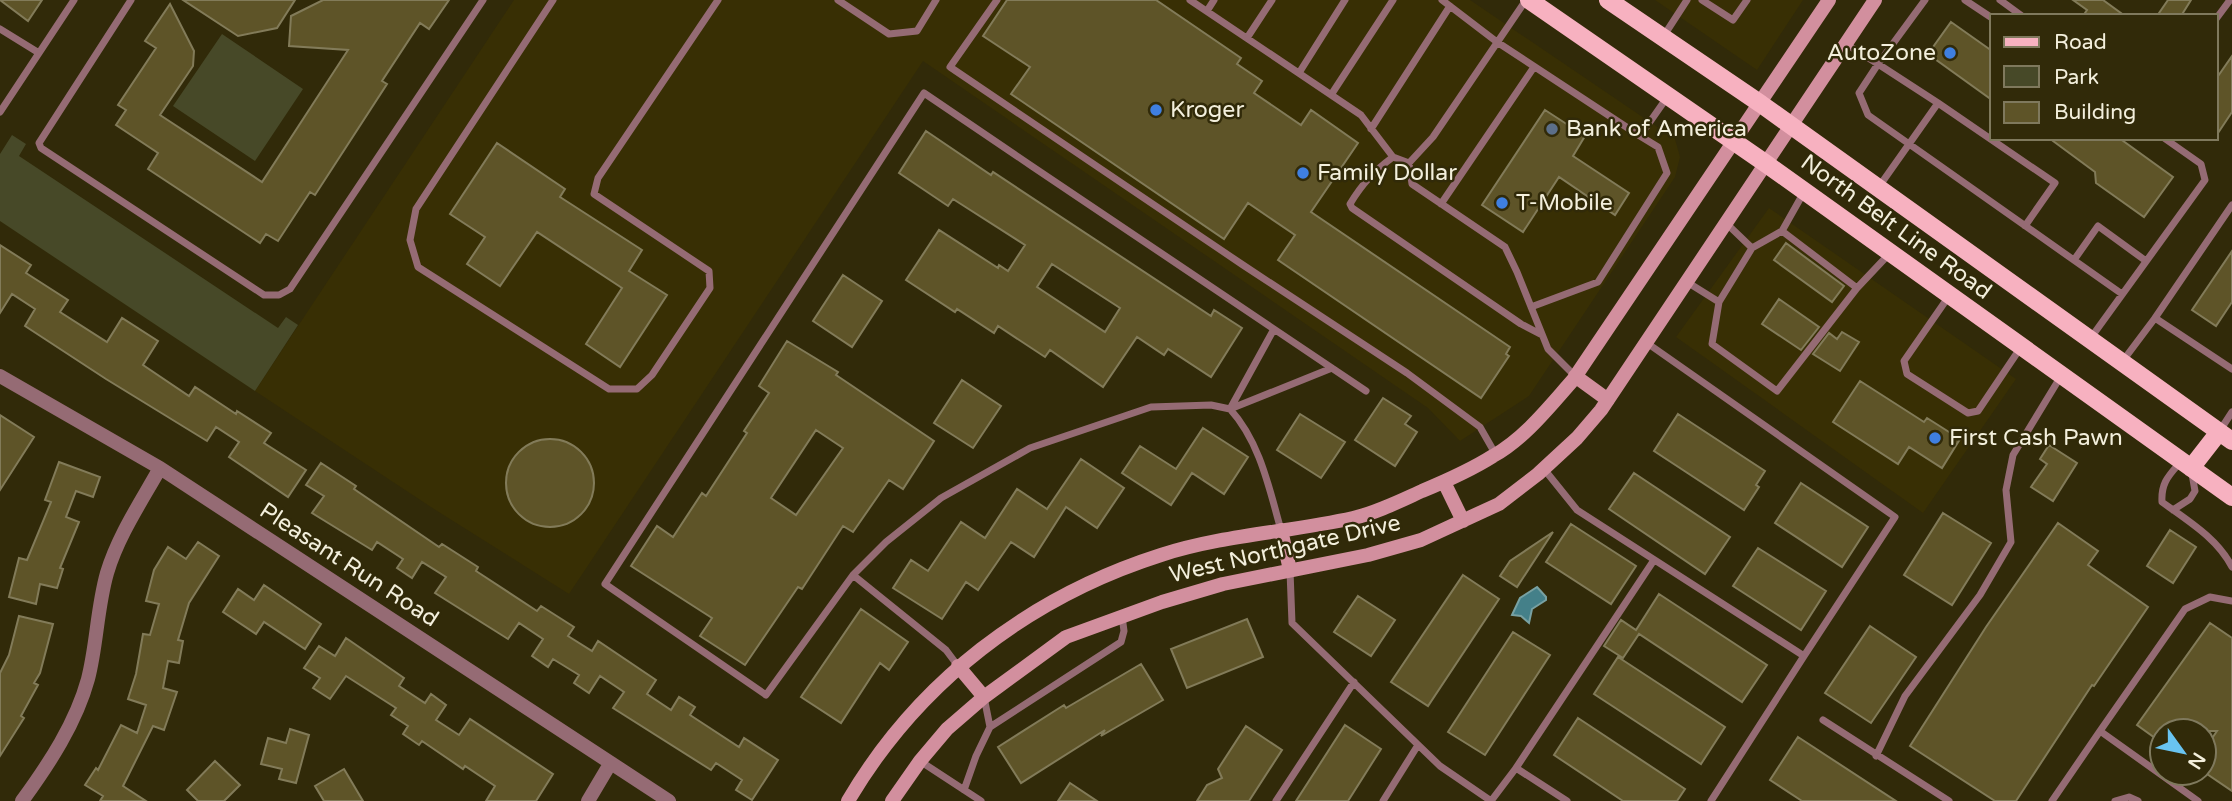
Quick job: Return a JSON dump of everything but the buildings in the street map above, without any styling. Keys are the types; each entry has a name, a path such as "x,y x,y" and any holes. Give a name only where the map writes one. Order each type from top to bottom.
{"main road":[{"name":"North Belt Line Road","path":"1528,0 1765,163 2232,497"},
{"name":"North Belt Line Road","path":"1608,0 1791,125 2226,437"},
{"name":"West Northgate Drive","path":"892,801 947,729 984,697 1066,637 1223,584 1381,552 1421,540 1499,504 1544,469 1577,438 1608,400 1875,0"},
{"name":"West Northgate Drive","path":"848,801 890,739 928,695 958,666 1047,604 1090,582 1162,555 1281,530 1355,518 1444,482 1496,455 1536,422 1575,376 1761,104 1823,2"},
{"path":"1575,376 1608,400"},
{"path":"2191,468 2226,437"},
{"path":"1444,482 1463,521"},
{"path":"1281,530 1290,570"},
{"path":"958,666 984,697"}],"street":[{"name":"Pleasant Run Road","path":"0,376 160,468 669,801"},
{"path":"22,801 60,744 76,710 88,677 97,615 107,572 122,535 160,468"},
{"path":"588,801 610,764"}],"lane":[{"path":"0,112 74,0"},
{"path":"131,0 39,143 41,148 264,295 279,295 290,289 483,0"},
{"path":"553,0 416,209 410,240 418,267 609,389 637,389 652,375 710,288 709,271 594,194 598,178 718,0"},
{"path":"838,0 889,34 917,31 936,0"},
{"path":"997,0 950,67 1408,373 1480,427 1496,455"},
{"path":"1190,0 1361,115 1393,157 1409,163"},
{"path":"1207,11 1214,0"},
{"path":"1247,38 1272,0"},
{"path":"1299,73 1345,0"},
{"path":"1331,95 1393,0"},
{"path":"1442,0 1497,42 1658,147 1667,173 1598,282 1531,307"},
{"path":"1528,0 1433,136 1409,163 1412,184 1505,247 1548,349 1575,376"},
{"path":"1663,37 1687,0"},
{"path":"1702,0 1733,19 1747,0"},
{"path":"1925,0 1859,93 1868,115 2122,294"},
{"path":"1965,0 1990,17"},
{"path":"2000,0 2019,14"},
{"path":"2218,16 2230,0"},
{"path":"1371,129 1450,6"},
{"path":"0,29 39,53"},
{"path":"1846,44 1990,139"},
{"path":"1441,204 1534,66"},
{"path":"1332,368 1230,409 1210,405 1151,407 1030,448 941,498 887,542 853,575 766,695 605,584 924,93 1332,368 1366,391"},
{"path":"1640,136 1668,96"},
{"path":"1878,188 1938,103"},
{"path":"1992,140 2055,183 2025,226"},
{"path":"2090,340 2205,180 2201,164 2167,140"},
{"path":"1393,157 1374,171 1350,204 1352,208 1521,324 1542,335"},
{"path":"1805,192 1783,231 1752,248 1719,302 1712,344 1777,391 1857,288 1890,253"},
{"path":"2122,362 2232,205"},
{"path":"1726,223 1752,248"},
{"path":"2074,260 2098,226 2146,261"},
{"path":"1783,231 1857,288"},
{"path":"1687,282 1719,302"},
{"path":"1950,296 1904,361 1907,374 1968,413 1979,411 2021,347"},
{"path":"2155,318 2232,369"},
{"path":"1230,409 1274,329"},
{"path":"1647,343 1895,517 1711,801"},
{"path":"1877,756 1905,696 1980,595 2011,542 2006,490 2013,455 2061,375"},
{"path":"1230,409 1240,420 1264,467 1281,530"},
{"path":"2226,437 2232,412"},
{"path":"2173,510 2190,499 2195,491 2191,468 2178,465 2166,478 2161,491 2162,502 2203,532 2224,552 2232,567"},
{"path":"1544,469 1577,510 1804,656"},
{"path":"1290,570 1292,623 1440,766 1491,801 1516,768 1654,560"},
{"path":"853,575 946,650 958,666"},
{"path":"2052,801 2126,690 2185,609 2210,597 2232,601"},
{"path":"964,790 990,727 1121,642 1124,631 1122,616"},
{"path":"1276,801 1354,682"},
{"path":"984,697 990,727"},
{"path":"1823,720 1949,801"},
{"path":"2100,731 2197,801"},
{"path":"1383,801 1419,745"},
{"path":"920,761 981,801"},
{"path":"1516,768 1567,801"},
{"path":"2115,801 2129,797 2138,801"}],"shaded area":[{"path":"514,0 1470,0 1675,139 1680,157 1675,177 1529,396 1460,441 1428,408 923,61 569,594 255,391"},
{"path":"1655,0 1803,0 1757,70"},
{"path":"1769,208 2016,379 1923,513 1676,337"}],"green space":[{"path":"222,34 303,89 255,161 173,106"},
{"path":"12,135 26,144 19,156 278,328 286,317 298,325 255,391 0,221 0,154"}],"water":[{"path":"1537,587 1546,600 1532,609 1529,623 1521,616 1512,615 1520,598"}],"place":[{"name":"AutoZone","path":"1950,53"},
{"name":"Kroger","path":"1156,110"},
{"name":"Bank of America","path":"1552,129"},
{"name":"Family Dollar","path":"1303,173"},
{"name":"T-Mobile","path":"1502,203"},
{"name":"First Cash Pawn","path":"1935,438"}]}
